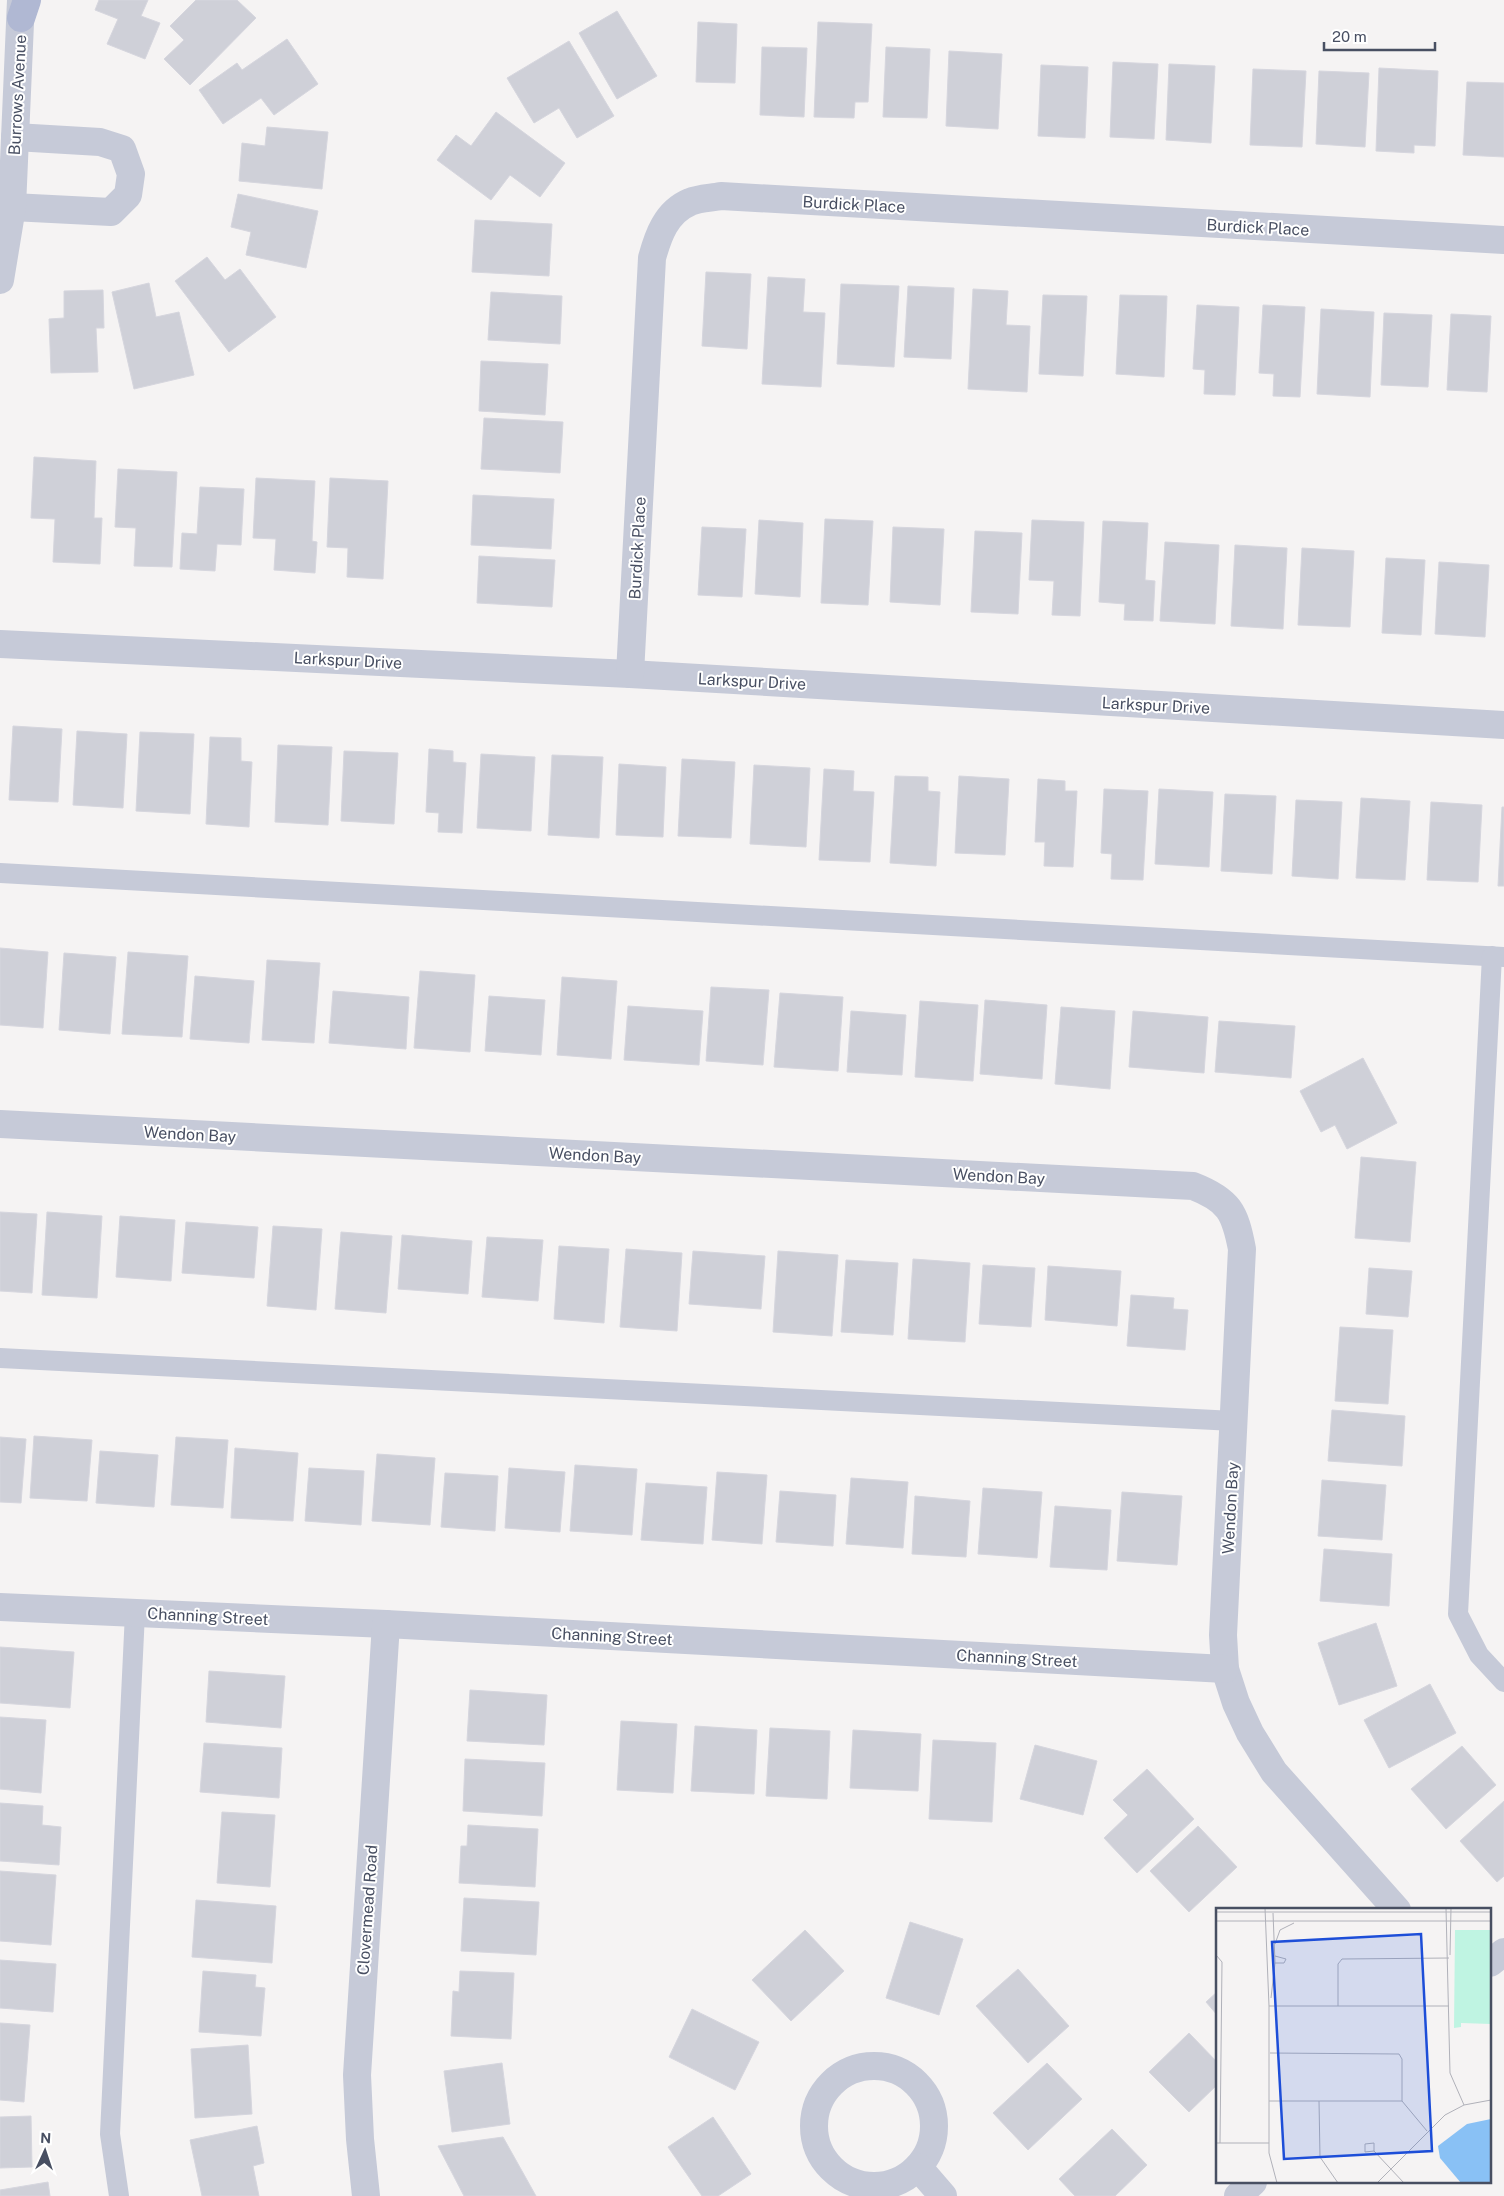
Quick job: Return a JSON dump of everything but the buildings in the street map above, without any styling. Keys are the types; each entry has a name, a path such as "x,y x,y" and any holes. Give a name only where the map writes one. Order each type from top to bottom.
{"street":[{"name":"Burrows Avenue","path":"0,280 12,207 23,6"},
{"path":"12,207 111,212 128,195 131,174 122,149 100,142 15,137"},
{"name":"Burdick Place","path":"630,674 652,258 659,232 672,215 690,202 721,196 1504,240"},
{"name":"Larkspur Drive","path":"0,644 630,674 1504,725"},
{"name":"Wendon Bay","path":"0,1124 1193,1186 1214,1194 1230,1209 1237,1226 1242,1249 1223,1635 1225,1669 1236,1703 1250,1733 1274,1772 1395,1908"},
{"name":"Channing Street","path":"0,1607 386,1624 1225,1669"},
{"name":"Clovermead Road","path":"366,2196 360,2139 357,2075 386,1624"},
{"path":"1492,1961 1504,1952"},
{"path":"873,2066 897,2071 915,2082 924,2091 930,2103 934,2125 934,2136 928,2153 918,2167 899,2180 877,2186 847,2180 828,2164 816,2142 814,2126 818,2104 830,2085 859,2068 873,2066"},
{"path":"918,2167 943,2196"},
{"path":"1238,2196 1251,2184"}],"lane":[{"path":"0,873 1498,957 1458,1614 1479,1655 1504,1682"},
{"path":"0,1358 1234,1421"},
{"path":"119,2196 110,2134 135,1613"}]}
